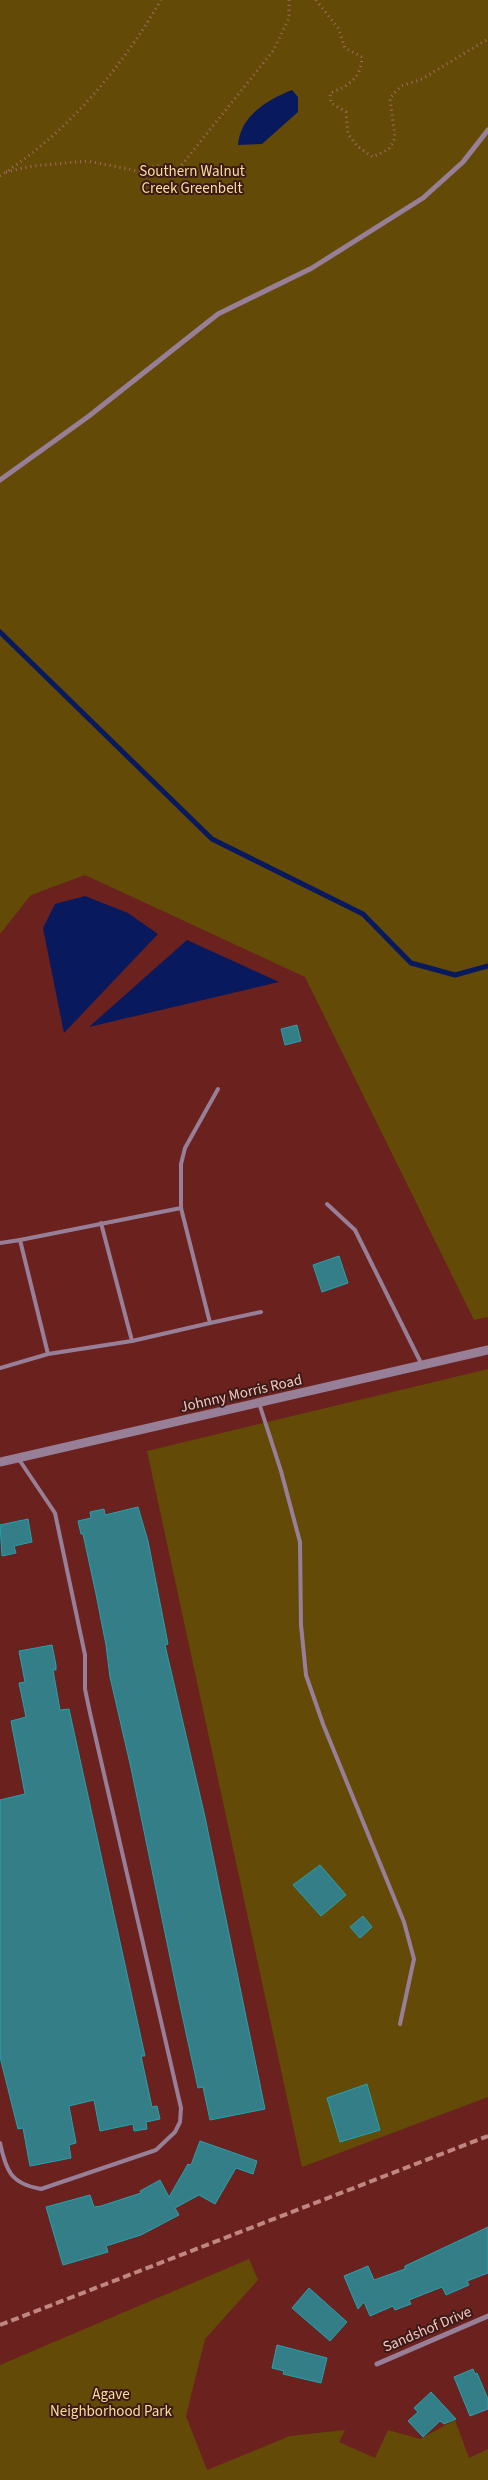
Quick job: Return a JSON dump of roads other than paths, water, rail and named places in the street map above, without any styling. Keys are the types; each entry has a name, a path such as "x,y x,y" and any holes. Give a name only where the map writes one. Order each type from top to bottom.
{"street":[{"path":"0,480 89,416 218,314 312,268 423,198 463,162 488,130"},
{"name":"Johnny Morris Road","path":"0,1462 488,1350"},
{"name":"Sandshof Drive","path":"377,2364 488,2316"}],"lane":[{"path":"210,1323 181,1208 181,1164 185,1148 218,1089"},
{"path":"327,1204 356,1230 422,1365"},
{"path":"0,1243 181,1208"},
{"path":"101,1223 132,1341"},
{"path":"20,1240 48,1354"},
{"path":"0,1368 48,1354 132,1341 261,1312"},
{"path":"259,1403 281,1471 300,1542 302,1625 306,1675 323,1724 404,1922 414,1960 400,2024"},
{"path":"0,2143 4,2164 14,2178 26,2187 41,2189 156,2150 175,2132 180,2122 181,2108 90,1713 85,1689 85,1655 55,1513 18,1458"}],"waterway":[{"path":"0,632 212,839 363,914 411,963 455,975 488,966"}],"railway":[{"path":"0,2325 488,2136"}],"park label":[{"name":"Southern Walnut Creek Greenbelt","path":"192,180"},
{"name":"Agave Neighborhood Park","path":"111,2402"}]}
